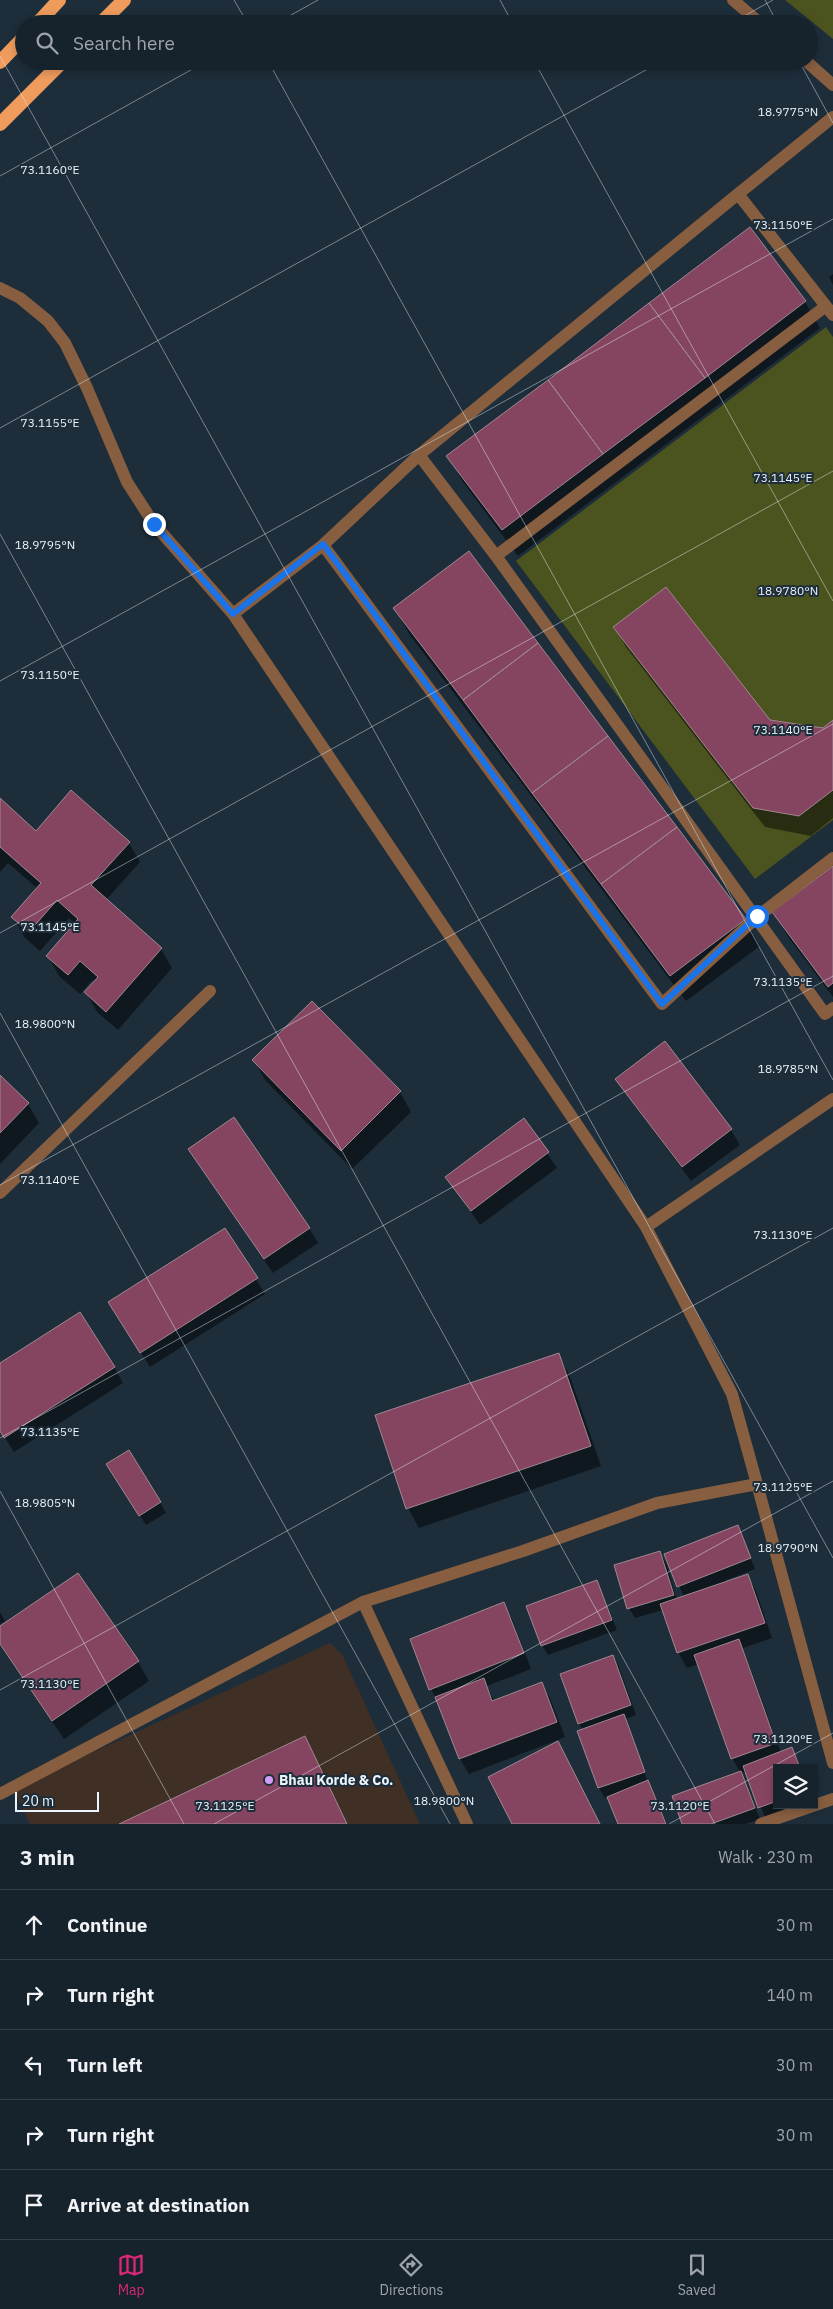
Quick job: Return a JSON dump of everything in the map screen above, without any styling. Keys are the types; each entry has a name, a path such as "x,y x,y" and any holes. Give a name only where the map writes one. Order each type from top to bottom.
{"highway":[{"path":"45,15 59,0"},
{"path":"109,15 124,0"},
{"path":"0,62 15,46"},
{"path":"0,124 54,70"}],"street":[{"path":"732,0 750,15"},
{"path":"816,70 833,85"},
{"path":"233,614 323,544 419,455 833,117"},
{"path":"496,556 829,310 738,194"},
{"path":"0,288 20,298 48,321 65,343 87,388 127,482 154,524 233,614 646,1227 732,1394 833,1763"},
{"path":"419,455 496,556 757,916 825,1014 833,1008"},
{"path":"323,544 662,1004 757,916 833,858"},
{"path":"0,1193 210,991"},
{"path":"646,1227 833,1099"},
{"path":"0,1794 363,1602 523,1551 657,1503 757,1484"},
{"path":"363,1602 468,1824"},
{"path":"761,1824 833,1799"}],"shaded area":[{"path":"330,1643 342,1654 420,1824 30,1824 13,1789"}],"green space":[{"path":"785,0 833,0 833,39 818,27 818,15 803,15"},
{"path":"826,327 833,337 833,820 755,879 516,561"}],"building":[{"path":"750,227 806,301 705,378 649,303"},
{"path":"649,303 705,378 603,454 548,380"},
{"path":"548,380 603,454 502,530 446,456"},
{"path":"469,551 538,643 463,700 393,608"},
{"path":"666,587 770,720 823,728 833,720 833,790 799,816 753,808 613,627"},
{"path":"538,643 608,736 532,793 463,700"},
{"path":"608,736 677,827 601,884 532,793"},
{"path":"71,790 130,842 91,885 162,948 106,1012 84,992 98,977 80,961 68,975 46,956 78,919 57,900 29,932 11,917 41,883 0,847 0,798 36,831"},
{"path":"677,827 746,919 670,976 601,884"},
{"path":"833,866 833,983 828,987 772,912"},
{"path":"312,1001 401,1091 341,1151 252,1060"},
{"path":"665,1041 732,1129 682,1167 615,1079"},
{"path":"0,1075 29,1103 0,1133"},
{"path":"234,1117 310,1228 264,1259 188,1149"},
{"path":"524,1118 549,1152 471,1211 445,1177"},
{"path":"225,1228 258,1278 140,1353 108,1302"},
{"path":"80,1312 115,1367 4,1438 0,1431 0,1363"},
{"path":"559,1353 591,1446 406,1509 375,1415"},
{"path":"129,1450 161,1502 139,1516 106,1464"},
{"path":"738,1525 751,1558 677,1587 664,1554"},
{"path":"660,1551 674,1595 627,1609 614,1565"},
{"path":"78,1573 139,1661 52,1721 0,1644 0,1626"},
{"path":"748,1574 765,1623 677,1653 660,1604"},
{"path":"597,1580 612,1620 541,1646 526,1606"},
{"path":"504,1602 524,1653 429,1690 410,1639"},
{"path":"739,1639 776,1743 731,1759 694,1655"},
{"path":"613,1655 631,1705 578,1724 560,1674"},
{"path":"484,1678 492,1701 542,1682 557,1722 459,1759 435,1697"},
{"path":"624,1714 645,1772 598,1788 577,1731"},
{"name":"Bhau Korde & Co.","path":"305,1736 347,1824 119,1824"},
{"path":"558,1741 600,1824 512,1824 488,1777"},
{"path":"792,1747 798,1764 773,1764 773,1802 758,1808 743,1766"},
{"path":"741,1771 755,1808 711,1824 682,1824 672,1796"},
{"path":"648,1780 666,1824 618,1824 607,1797"}],"place":[{"name":"Bhau Korde & Co.","path":"269,1780"}],"route":[{"path":"154,524 233,614 323,544 662,1004 757,916"}]}
